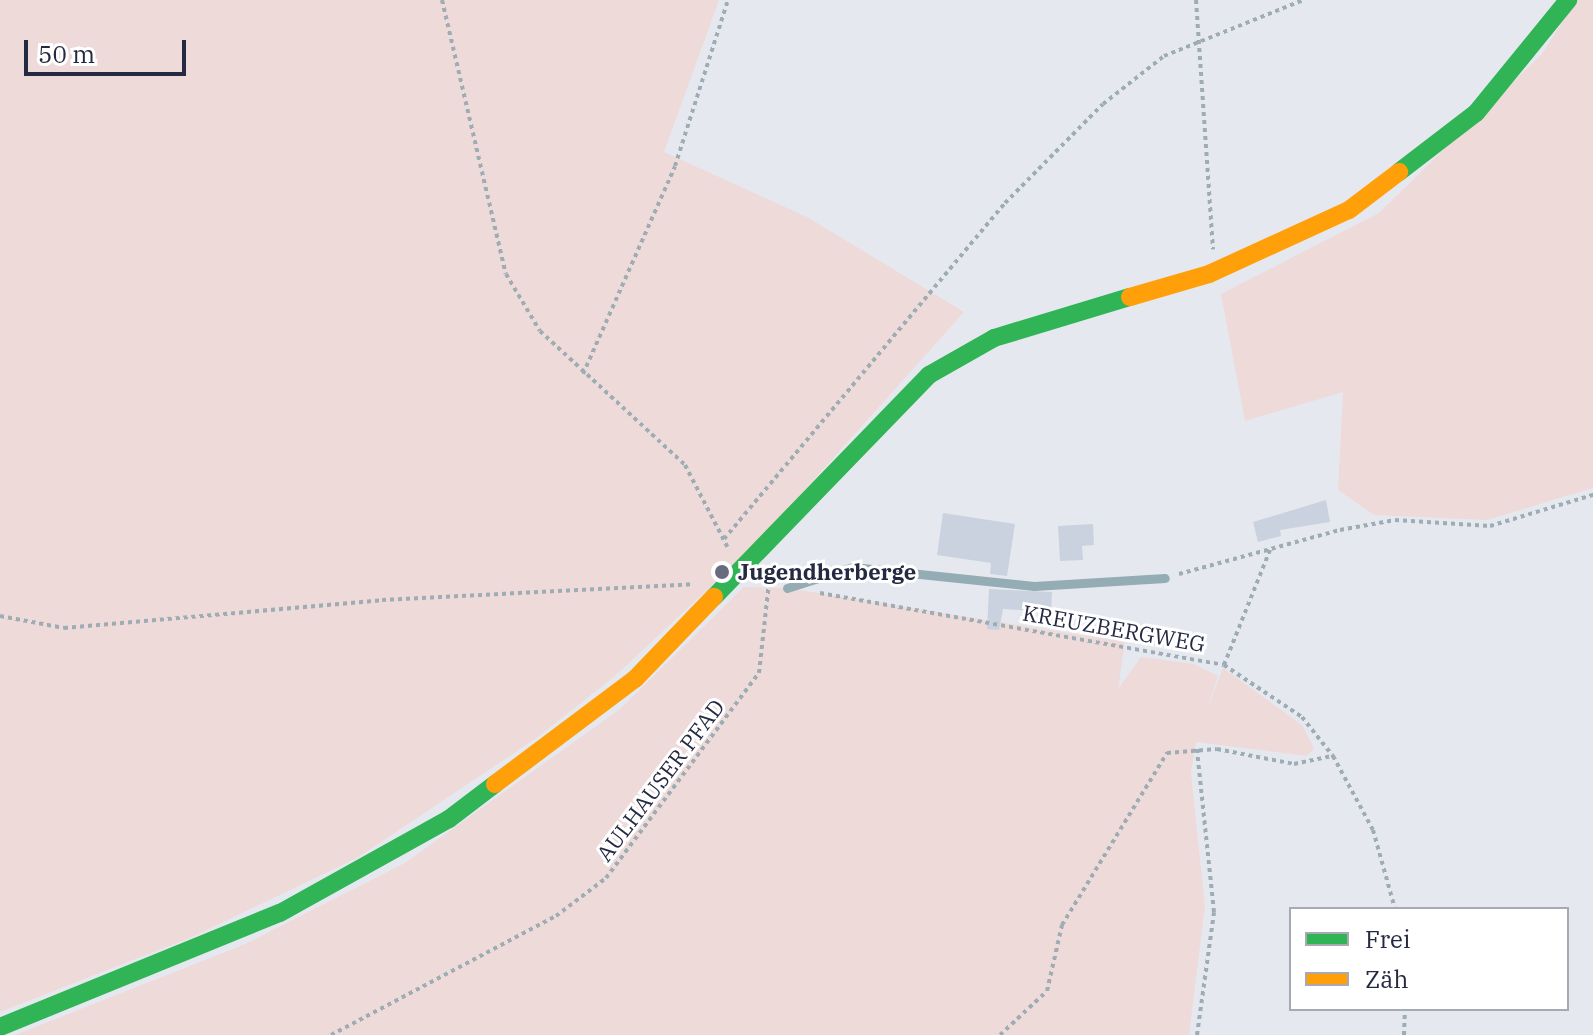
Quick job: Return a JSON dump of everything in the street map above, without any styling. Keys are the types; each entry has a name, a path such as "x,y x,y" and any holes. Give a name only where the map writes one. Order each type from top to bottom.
{"main road":[{"path":"0,1027 210,944 381,861 575,730 730,589 898,400 962,353 1215,271 1349,210 1437,148 1476,113 1568,0"}],"lane":[{"path":"787,588 853,567 1034,586 1165,578"}],"path":[{"path":"442,0 506,274 540,331 685,465 724,539 1005,203 1130,79 1198,39 1303,0"},
{"path":"583,374 675,166 728,0"},
{"path":"1196,0 1215,271"},
{"path":"1165,578 1395,520 1453,528 1490,526 1593,495"},
{"path":"1224,665 1270,550"},
{"name":"AULHAUSER PFAD","path":"331,1035 556,916 606,878 759,673 769,583"},
{"path":"0,616 64,628 580,588 730,589"},
{"name":"KREUZBERGWEG","path":"787,588 1224,665 1302,717 1333,756 1373,830 1394,907"},
{"path":"1000,1035 1053,980 1062,925 1161,760 1175,749 1197,749 1294,764 1333,756"},
{"path":"1197,749 1214,912 1197,1035"},
{"path":"1404,1035 1405,1011"}],"shaded area":[{"path":"0,0 719,0 664,152 807,217 964,312 758,542 615,676 535,739 357,858 192,937 0,1012"},
{"path":"1576,0 1593,0 1593,488 1487,520 1374,515 1338,490 1343,392 1245,421 1221,294 1379,213 1542,54"},
{"path":"744,587 787,588 1125,642 1118,689 1141,657 1194,664 1218,676 1207,710 1223,668 1302,725 1314,748 1307,756 1196,742 1191,773 1205,906 1189,1035 15,1035 243,945 405,863 620,709"}],"building":[{"path":"1326,500 1330,522 1280,530 1281,536 1258,542 1253,522"},
{"path":"943,513 1015,524 1007,576 990,574 991,563 937,555"},
{"path":"1093,524 1094,545 1082,546 1083,560 1060,561 1058,526"},
{"path":"989,589 1052,592 1051,612 1003,609 999,630 987,629"}],"traffic: fast":[{"path":"1399,172 1476,113 1568,0"},
{"path":"714,597 929,375 994,338 1130,297"},
{"path":"0,1027 280,913 449,819 495,784"}],"traffic: slow":[{"path":"1130,297 1209,274 1349,210 1399,172"},
{"path":"495,784 635,679 714,597"}],"place":[{"name":"Jugendherberge","path":"722,572"}]}
